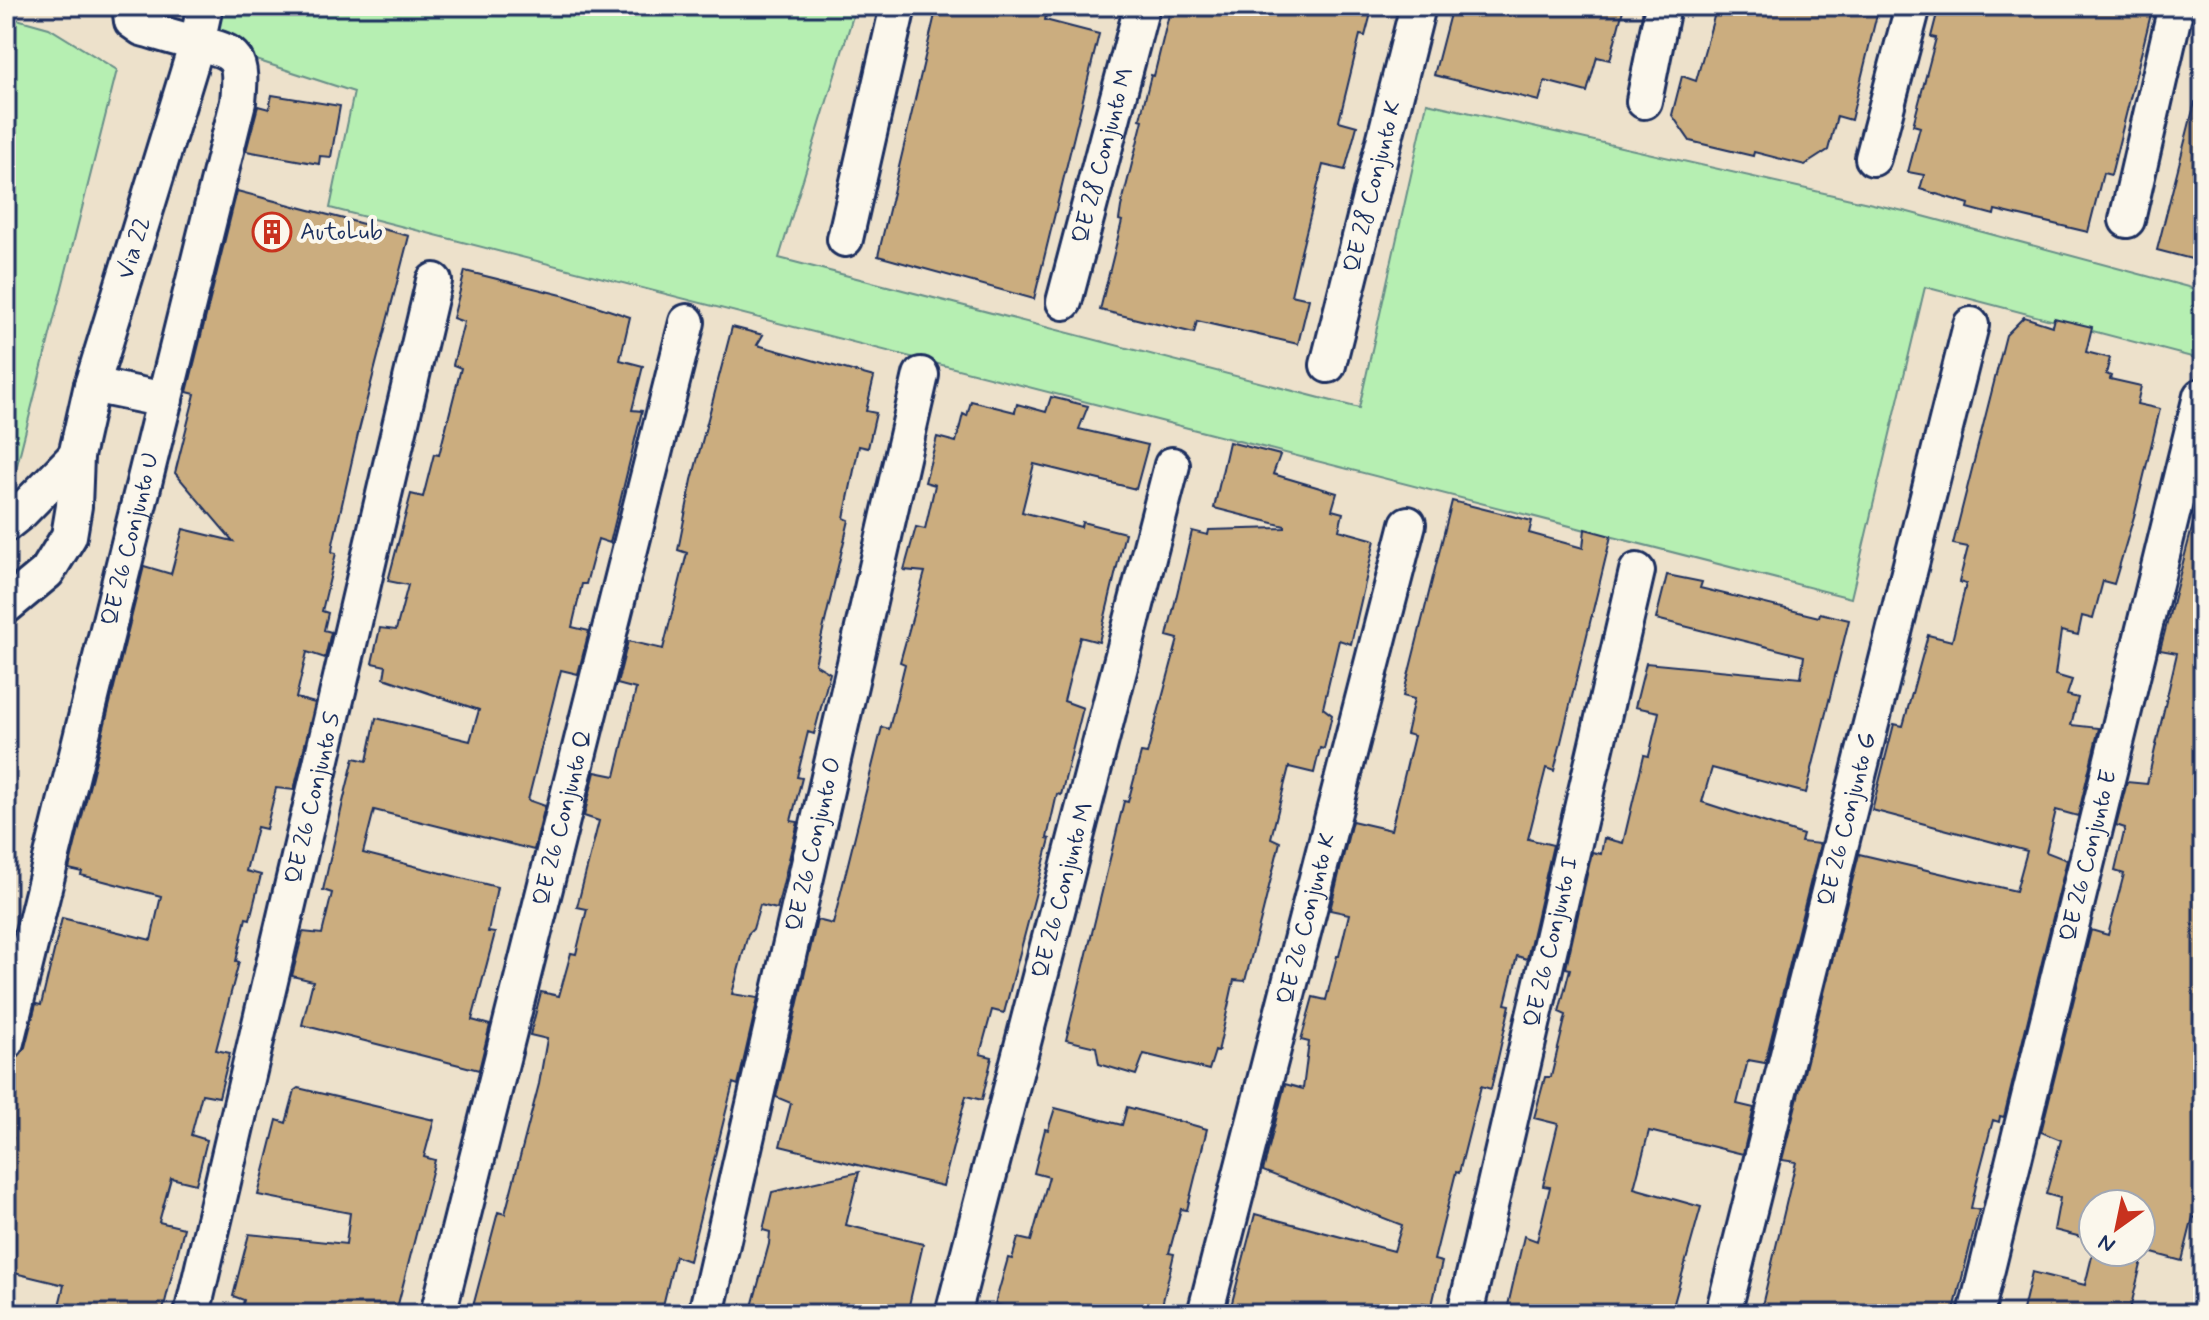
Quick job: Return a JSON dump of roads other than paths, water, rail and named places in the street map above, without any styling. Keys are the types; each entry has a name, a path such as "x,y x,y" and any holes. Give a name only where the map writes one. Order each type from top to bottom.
{"street":[{"path":"130,6 132,21 142,28 206,44"},
{"name":"Via 22","path":"6,606 47,572 69,536 76,456 92,385 206,44 205,6"},
{"path":"845,239 898,6"},
{"name":"QE 28 Conjunto M","path":"1064,302 1142,6"},
{"name":"QE 28 Conjunto K","path":"1328,365 1418,6"},
{"path":"1644,101 1663,6"},
{"path":"1873,158 1913,6"},
{"path":"2127,220 2176,6"},
{"name":"QE 26 Conjunto U","path":"6,1042 238,102 241,74 237,61 228,52 206,44"},
{"name":"QE 26 Conjunto S","path":"192,1314 434,281"},
{"name":"QE 26 Conjunto Q","path":"438,1314 687,322"},
{"name":"QE 26 Conjunto G","path":"1723,1314 1971,325"},
{"name":"QE 26 Conjunto O","path":"706,1314 921,375"},
{"path":"92,385 165,400"},
{"name":"QE 26 Conjunto E","path":"1976,1314 2201,396"},
{"path":"6,524 76,456"},
{"name":"QE 26 Conjunto M","path":"953,1314 1172,465"},
{"name":"QE 26 Conjunto K","path":"1205,1314 1408,524"},
{"name":"QE 26 Conjunto I","path":"1465,1314 1637,571"}],"place":[{"name":"AutoLub","path":"272,232"}]}
